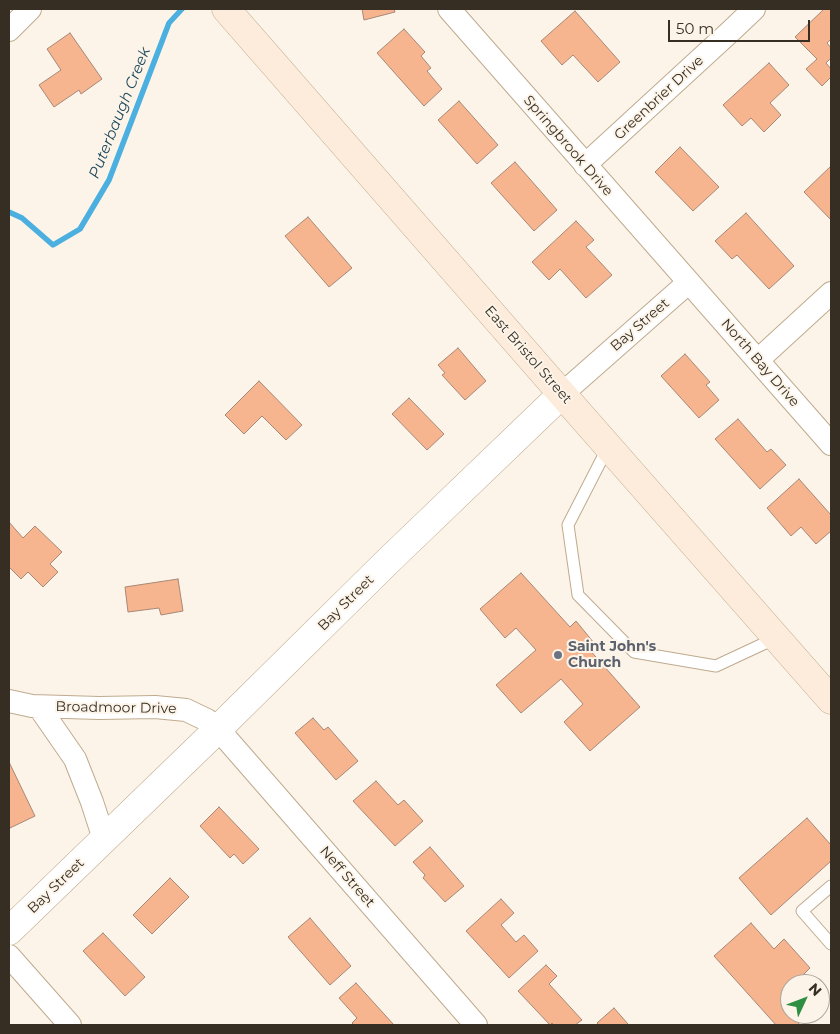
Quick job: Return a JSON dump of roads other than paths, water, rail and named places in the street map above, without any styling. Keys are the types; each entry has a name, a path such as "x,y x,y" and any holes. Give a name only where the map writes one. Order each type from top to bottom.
{"main road":[{"name":"East Bristol Street","path":"234,17 831,700"}],"street":[{"path":"9,30 30,9"},
{"name":"Springbrook Drive","path":"449,9 689,282"},
{"name":"Greenbrier Drive","path":"585,165 754,9"},
{"name":"Bay Street","path":"9,931 562,394 689,282"},
{"name":"North Bay Drive","path":"689,282 831,444"},
{"path":"758,360 831,293"},
{"name":"Broadmoor Drive","path":"9,701 39,707 155,707 186,710 207,720 218,729"},
{"name":"Broadmoor Drive","path":"39,707 74,759 92,802 104,839"},
{"name":"Neff Street","path":"218,729 476,1025"},
{"path":"9,956 70,1025"}],"lane":[{"path":"608,447 568,525 578,595 634,652 716,666 776,638"},
{"path":"831,886 802,911 831,944"}],"waterway":[{"name":"Puterbaugh Creek","path":"9,212 22,218 53,245 80,229 109,180 169,23 182,9"}],"place":[{"name":"Saint John's Church","path":"558,655"}]}
